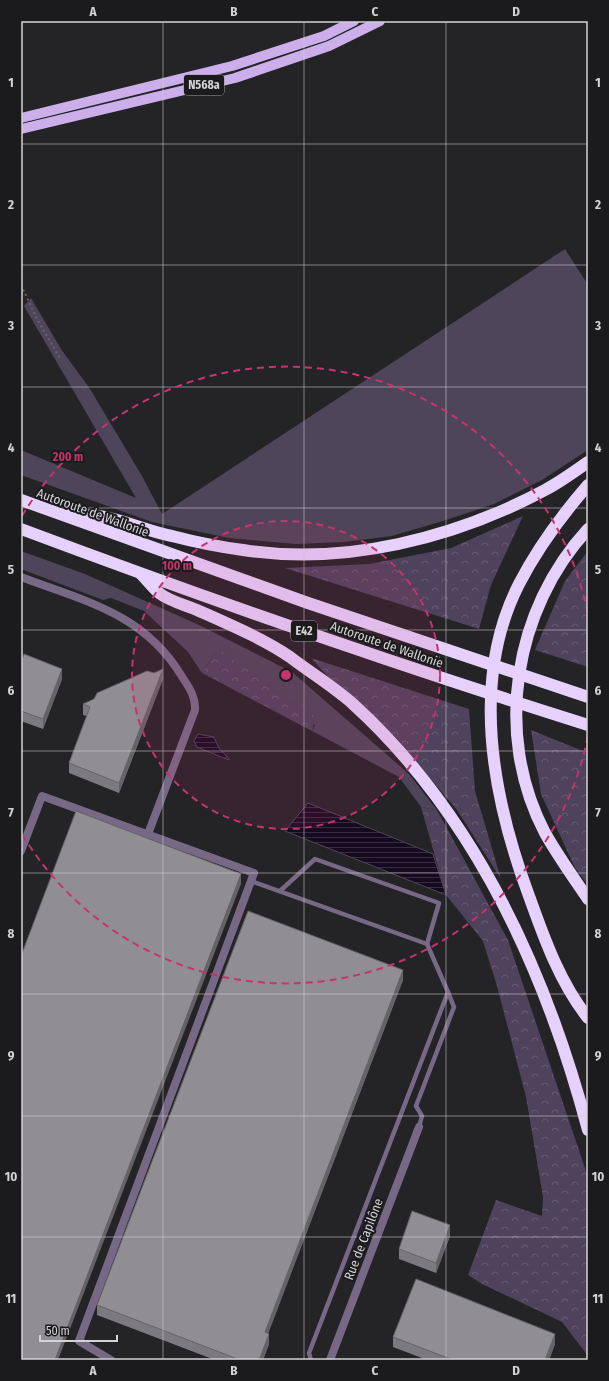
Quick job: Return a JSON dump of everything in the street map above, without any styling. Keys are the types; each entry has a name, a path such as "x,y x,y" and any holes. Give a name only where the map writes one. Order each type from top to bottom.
{"highway":[{"path":"57,514 99,516 172,536 244,551 297,554 340,553 400,544 444,533 490,516 546,490 588,462"},
{"path":"588,485 571,505 543,545 518,585 498,644 492,677 490,720 496,776 505,821 520,873 541,928 566,985 588,1018"},
{"name":"Autoroute de Wallonie","path":"21,500 308,603 588,696"},
{"name":"Autoroute de Wallonie","path":"21,529 141,574 467,686 588,725"},
{"path":"588,529 575,542 555,571 541,598 523,652 517,683 516,724 522,763 532,800 545,832 566,867 588,899"},
{"path":"141,574 160,594 226,622 285,654 352,703 399,750 440,800 473,849 499,896 526,951 566,1057 588,1130"}],"main road":[{"name":"N568a","path":"21,118 232,66 324,36 354,21"},
{"name":"N568a","path":"21,130 235,78 329,46 380,21"}],"street":[{"path":"21,577 107,609 137,626 172,660 196,700 195,710 148,834"},
{"path":"21,851 42,796 254,873 79,1341 111,1360"},
{"name":"Rue de Capilône","path":"330,1360 419,1127"}],"lane":[{"path":"280,891 315,860 439,903 427,944 454,1007 416,1106 422,1116 419,1127"},
{"path":"251,881 427,944"},
{"path":"310,1360 308,1353 448,992"}],"path":[{"path":"21,285 37,319 61,360"}],"shaded area":[{"path":"565,249 588,285 588,450 542,480 494,504 392,536 344,542 296,544 229,538 152,522 21,475 21,450 136,498 24,306 31,298 61,349 90,389 142,476 162,514"},
{"path":"21,551 85,574 199,625 292,672 409,774 437,810 421,807 399,777 312,731 315,725 215,653 202,673 188,652 144,611 111,598 103,600 21,569"},
{"path":"198,734 214,737 219,748 229,760 197,747 194,741"},
{"path":"308,803 433,854 446,895 285,831"}],"green space":[{"path":"523,516 491,585 479,629 285,568 369,564 451,548"},
{"path":"588,551 588,667 535,650 565,581"},
{"path":"222,651 316,717 312,731 202,673 215,653"},
{"path":"311,658 469,709 475,791 501,879 457,810 394,736 332,681"},
{"path":"531,730 588,753 588,885 575,868 541,794"},
{"path":"421,807 437,810 508,940 588,1177 588,1356 562,1322 482,1284 468,1275 496,1200 542,1216 543,1197 526,1097 497,986 483,941 446,895"}],"building":[{"path":"24,654 62,669 43,719 21,711 21,662"},
{"path":"163,669 119,783 69,763 90,707 83,704 94,699 97,693 147,671 154,673"},
{"path":"76,811 241,874 55,1360 21,1360 21,956"},
{"path":"248,911 403,970 265,1332 269,1334 259,1360 234,1360 235,1358 97,1305"},
{"path":"412,1211 450,1225 436,1263 399,1249"},
{"path":"416,1279 555,1334 545,1360 453,1360 393,1337"}]}
